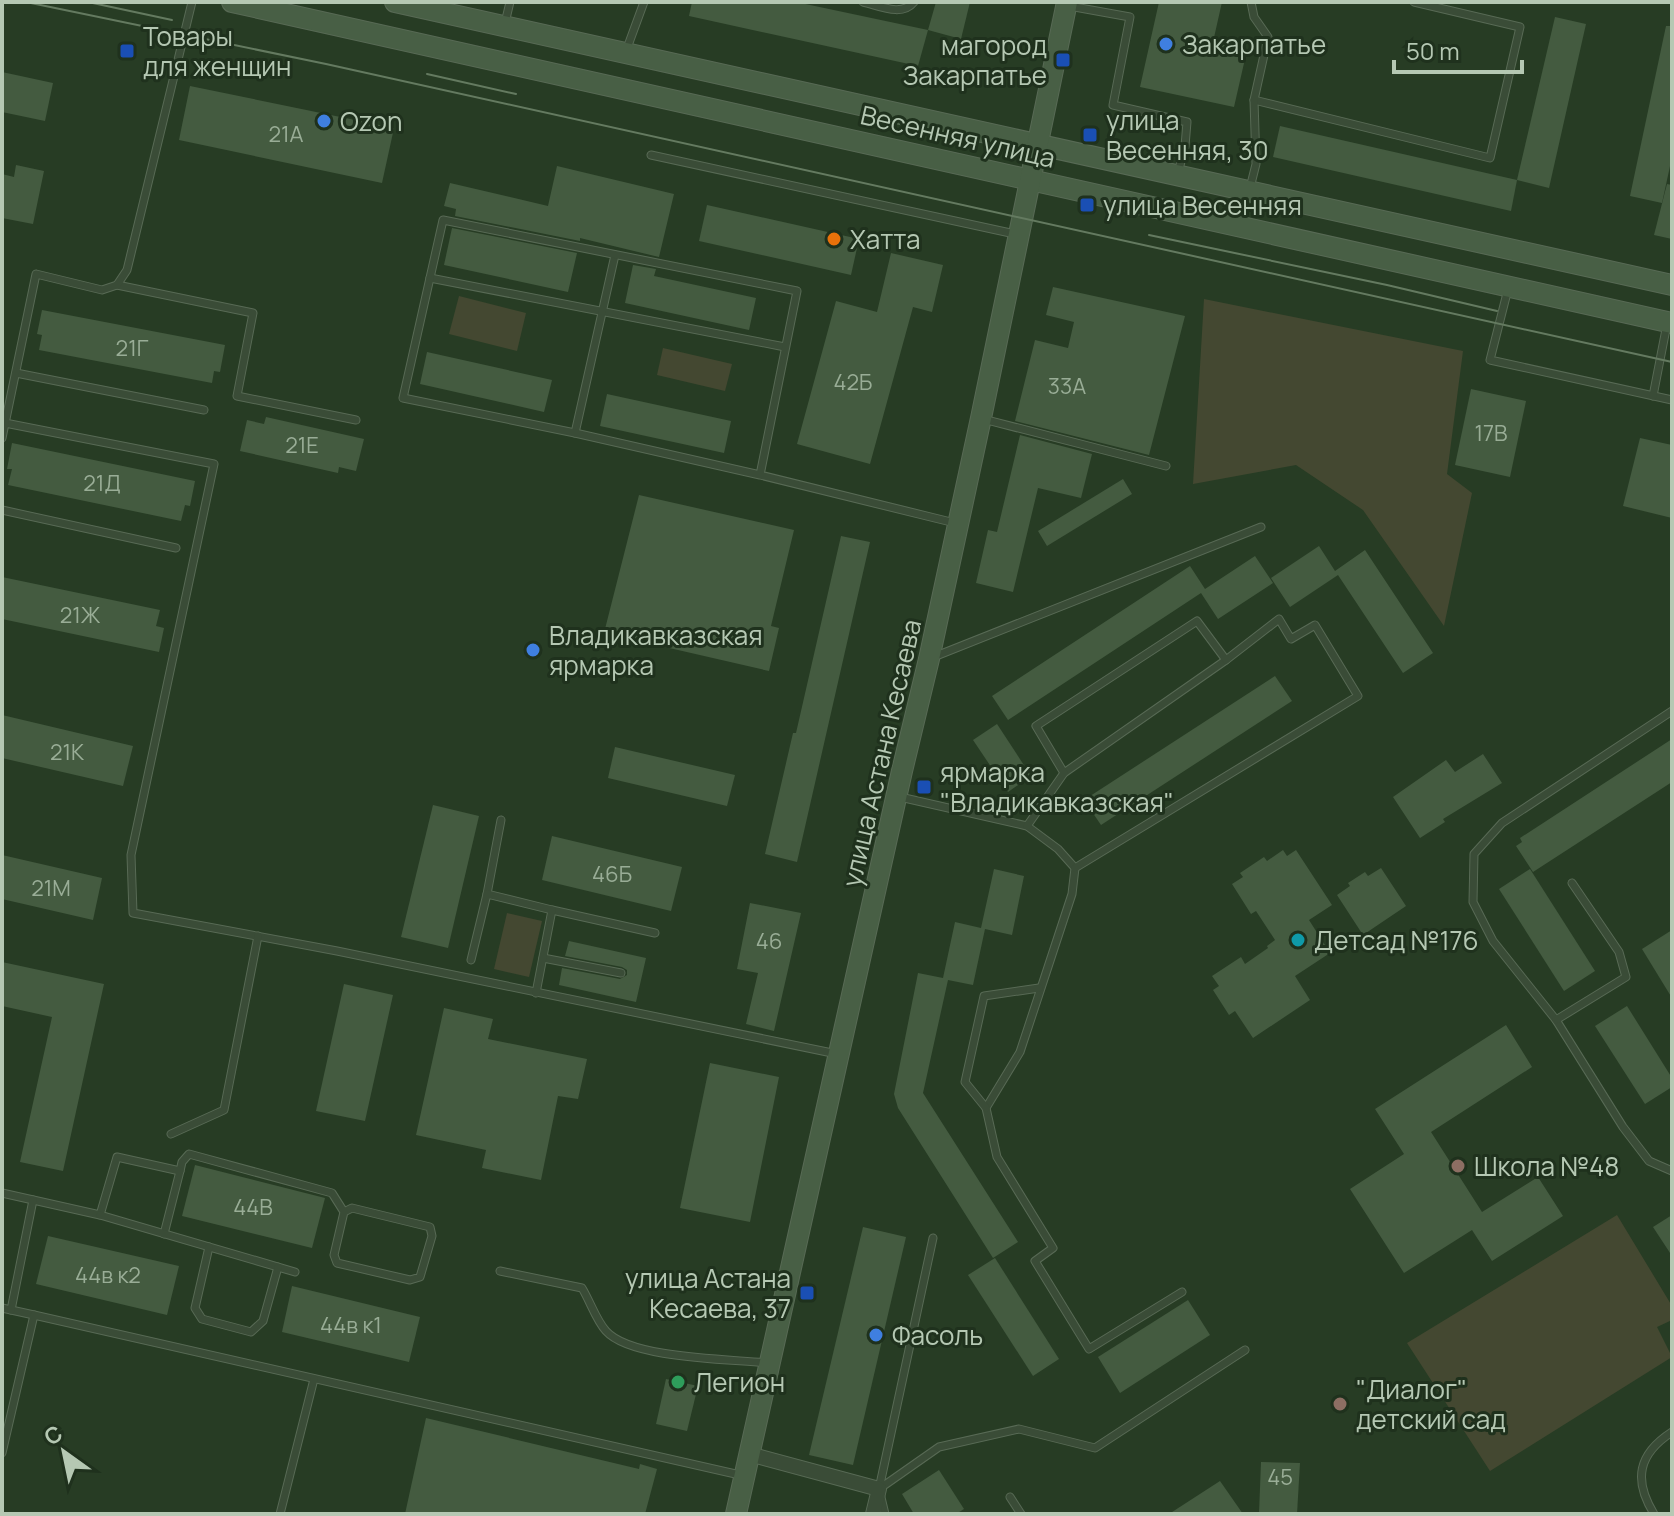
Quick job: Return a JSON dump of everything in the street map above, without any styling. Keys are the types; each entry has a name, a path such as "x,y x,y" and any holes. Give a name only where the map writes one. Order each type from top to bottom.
{"street":[{"name":"Весенняя улица","path":"232,2 1670,323"},
{"name":"Весенняя улица","path":"395,2 1672,285"},
{"name":"улица Астана Кесаева","path":"736,1514 929,659 1066,4"},
{"path":"749,1454 879,1489 873,1514"}],"lane":[{"path":"117,285 127,270 192,2"},
{"path":"504,26 510,2"},
{"path":"626,53 644,2"},
{"path":"863,2 902,11 909,9 914,2"},
{"path":"1249,191 1256,164 1254,100 1268,37 1254,17 1251,2"},
{"path":"1254,100 1490,158 1520,27 1414,2"},
{"path":"1066,4 1130,17 1113,105 1187,122 1185,146 1177,175"},
{"path":"651,155 1017,234"},
{"path":"760,475 797,291 443,220 403,398 575,433 958,524"},
{"path":"575,433 615,255"},
{"path":"2,438 36,274 102,290 117,285 253,313 237,396 356,420"},
{"path":"430,278 785,347"},
{"path":"1508,287 1490,360 1672,400"},
{"path":"1653,396 1670,323"},
{"path":"16,373 204,410"},
{"path":"981,418 1166,466"},
{"path":"5,423 214,464 131,855 133,913 839,1055"},
{"path":"2,510 176,548"},
{"path":"929,659 1261,527"},
{"path":"1027,826 1064,773 1226,660 1279,619 1291,639 1315,625 1358,696 1075,868"},
{"path":"1064,773 1036,726 1197,621 1226,660"},
{"path":"1672,711 1502,823 1474,854 1473,902 1493,941 1556,1020 1649,1161 1672,1171"},
{"path":"898,797 1027,826 1058,849 1075,868 1072,894 1020,1052 986,1108"},
{"path":"471,960 501,820"},
{"path":"1556,1020 1626,977 1619,952 1572,883"},
{"path":"487,894 655,933"},
{"path":"536,993 552,910"},
{"path":"171,1134 224,1110 258,936"},
{"path":"543,958 621,973"},
{"path":"1039,988 984,996 965,1082 986,1108 997,1157 1053,1248 1035,1261 1089,1349 1182,1292"},
{"path":"164,1234 182,1162 189,1154 332,1193 344,1212 334,1255 337,1263 410,1280 420,1277 432,1236 430,1227 352,1208 344,1212"},
{"path":"100,1215 117,1157 180,1171"},
{"path":"2,1193 100,1215 295,1272"},
{"path":"33,1200 6,1309 745,1476"},
{"path":"885,1514 879,1489 933,1238"},
{"path":"209,1247 195,1308 202,1319 251,1332 263,1321 278,1267"},
{"path":"500,1271 582,1288 605,1330 622,1344 657,1353 770,1363"},
{"path":"2,1453 34,1315"},
{"path":"879,1489 939,1447 1019,1429 1095,1448 1245,1350"},
{"path":"280,1514 314,1379"},
{"path":"1654,1514 1648,1505 1640,1476 1644,1459 1658,1441 1672,1432"},
{"path":"1010,1497 1021,1514"}],"green space":[{"path":"459,296 526,313 517,351 449,334"},
{"path":"1204,299 1463,351 1447,474 1472,493 1444,626 1363,510 1296,465 1193,484"},
{"path":"663,348 732,364 725,391 657,375"},
{"path":"507,913 542,921 529,977 494,969"},
{"path":"1617,1215 1672,1306 1672,1320 1657,1327 1672,1357 1490,1471 1407,1343"}],"building":[{"path":"692,2 796,2 928,30 918,66 689,16"},
{"path":"936,2 970,2 961,39 928,30"},
{"path":"1159,2 1222,2 1213,42 1247,50 1234,107 1140,87"},
{"path":"1555,17 1586,24 1549,188 1517,180"},
{"path":"1666,26 1672,26 1672,157 1662,203 1630,196"},
{"path":"2,72 53,83 45,121 2,112"},
{"path":"190,86 394,128 382,183 179,140"},
{"path":"1280,126 1517,180 1511,211 1273,157"},
{"path":"16,165 44,171 33,224 2,218 2,174 14,177"},
{"path":"557,166 674,194 659,257 580,238 580,241 455,216 456,209 444,206 450,183 548,206"},
{"path":"1667,184 1672,185 1672,239 1654,235"},
{"path":"707,205 859,239 851,275 699,241"},
{"path":"452,228 577,253 568,292 444,265"},
{"path":"891,253 943,265 932,312 913,307 870,464 797,444 836,301 877,312"},
{"path":"633,265 656,269 654,276 756,298 749,330 625,303"},
{"path":"1053,287 1185,316 1149,455 1015,421 1035,340 1068,348 1074,322 1046,315"},
{"path":"42,310 225,345 220,372 214,371 212,383 39,350 42,335 37,334"},
{"path":"427,352 552,380 544,412 420,384"},
{"path":"1471,389 1526,401 1510,477 1455,465"},
{"path":"607,394 731,421 724,453 600,426"},
{"path":"266,417 364,439 356,471 339,467 338,473 240,451 247,420 264,424"},
{"path":"1020,435 1092,454 1081,498 1038,488 1013,592 976,583 988,530 997,532"},
{"path":"1640,438 1672,445 1672,518 1623,506"},
{"path":"12,443 195,481 190,506 185,505 181,521 8,485 12,469 7,469"},
{"path":"1123,479 1132,494 1047,546 1038,531"},
{"path":"639,495 794,530 771,626 779,628 769,671 604,633"},
{"path":"841,536 870,542 797,862 765,854"},
{"path":"1319,546 1335,571 1365,550 1433,653 1403,673 1338,575 1290,607 1271,578"},
{"path":"1255,556 1273,583 1218,619 1201,593 1008,720 992,696 1190,566 1205,589"},
{"path":"2,577 160,610 156,626 164,628 159,652 2,619"},
{"path":"1275,676 1292,701 1101,825 1084,800"},
{"path":"2,715 133,746 123,786 2,758"},
{"path":"997,724 1031,776 1008,792 973,740"},
{"path":"1672,739 1672,782 1533,872 1516,846 1522,842 1520,838"},
{"path":"615,747 735,775 727,806 608,778"},
{"path":"1483,754 1502,783 1443,819 1445,822 1420,838 1393,797 1446,760 1455,772"},
{"path":"433,805 479,816 448,948 401,937"},
{"path":"552,836 682,867 671,911 542,880"},
{"name":"Детсад №176","path":"1283,850 1287,856 1296,850 1332,905 1309,920 1330,953 1295,976 1310,1000 1253,1038 1235,1011 1229,1015 1213,990 1219,986 1212,976 1241,957 1245,964 1275,940 1256,911 1251,914 1232,884 1243,877 1240,873 1264,857 1267,861"},
{"path":"2,855 102,878 93,920 2,899"},
{"path":"1381,868 1406,906 1363,935 1337,895 1365,872 1368,876"},
{"path":"994,869 1024,876 1012,935 985,929 973,985 948,980 923,1093 1018,1242 993,1258 898,1108 894,1094 918,973 943,978 955,922 981,928"},
{"path":"1530,869 1595,971 1564,991 1499,889"},
{"path":"750,903 801,913 774,1031 746,1024 758,973 737,969"},
{"path":"1672,930 1672,998 1642,949"},
{"path":"569,941 646,958 636,1002 559,985 562,968 620,979 627,975 627,970 622,967 565,956"},
{"path":"2,962 104,984 63,1171 20,1162 52,1017 2,1006"},
{"path":"344,984 393,995 365,1121 316,1111"},
{"path":"1627,1006 1672,1078 1672,1087 1645,1104 1595,1026"},
{"path":"444,1008 493,1019 488,1039 587,1059 578,1099 558,1096 541,1180 482,1168 486,1150 416,1135"},
{"path":"1506,1025 1532,1067 1431,1132 1482,1212 1538,1177 1563,1216 1492,1261 1472,1230 1404,1273 1350,1189 1404,1154 1375,1109"},
{"path":"710,1063 779,1077 750,1222 680,1208"},
{"path":"195,1165 325,1198 312,1248 182,1216"},
{"path":"1672,1215 1672,1256 1653,1227"},
{"path":"863,1227 906,1237 853,1465 809,1455"},
{"path":"48,1236 179,1266 167,1315 36,1284"},
{"path":"995,1258 1059,1359 1033,1376 968,1275"},
{"path":"292,1286 420,1317 409,1362 282,1332"},
{"path":"1188,1300 1210,1335 1120,1393 1098,1357"},
{"path":"666,1379 698,1386 687,1431 656,1424"},
{"path":"426,1418 639,1469 640,1464 657,1469 645,1514 405,1514"},
{"path":"1261,1462 1300,1463 1297,1514 1259,1514"},
{"path":"939,1470 964,1509 956,1514 914,1514 902,1494"},
{"path":"1220,1481 1243,1514 1169,1514"}],"tram line":[{"path":"26,2 326,64 1672,362"},
{"path":"88,2 172,20"},
{"path":"427,74 516,94"},
{"path":"1149,235 1497,311"}],"place":[{"name":"Закарпатье","path":"1166,44"},
{"name":"Товары для женщин","path":"127,51"},
{"name":"магород Закарпатье","path":"1063,60"},
{"name":"Ozon","path":"324,121"},
{"name":"улица Весенняя, 30","path":"1090,135"},
{"name":"улица Весенняя","path":"1087,205"},
{"name":"Хатта","path":"834,239"},
{"name":"Владикавказская ярмарка","path":"533,650"},
{"name":"ярмарка \"Владикавказская\"","path":"924,787"},
{"name":"Детсад №176","path":"1298,940"},
{"name":"Школа №48","path":"1458,1166"},
{"name":"улица Астана Кесаева, 37","path":"807,1293"},
{"name":"Фасоль","path":"876,1335"},
{"name":"Легион","path":"678,1382"},
{"name":"\"Диалог\" детский сад","path":"1340,1404"}]}
